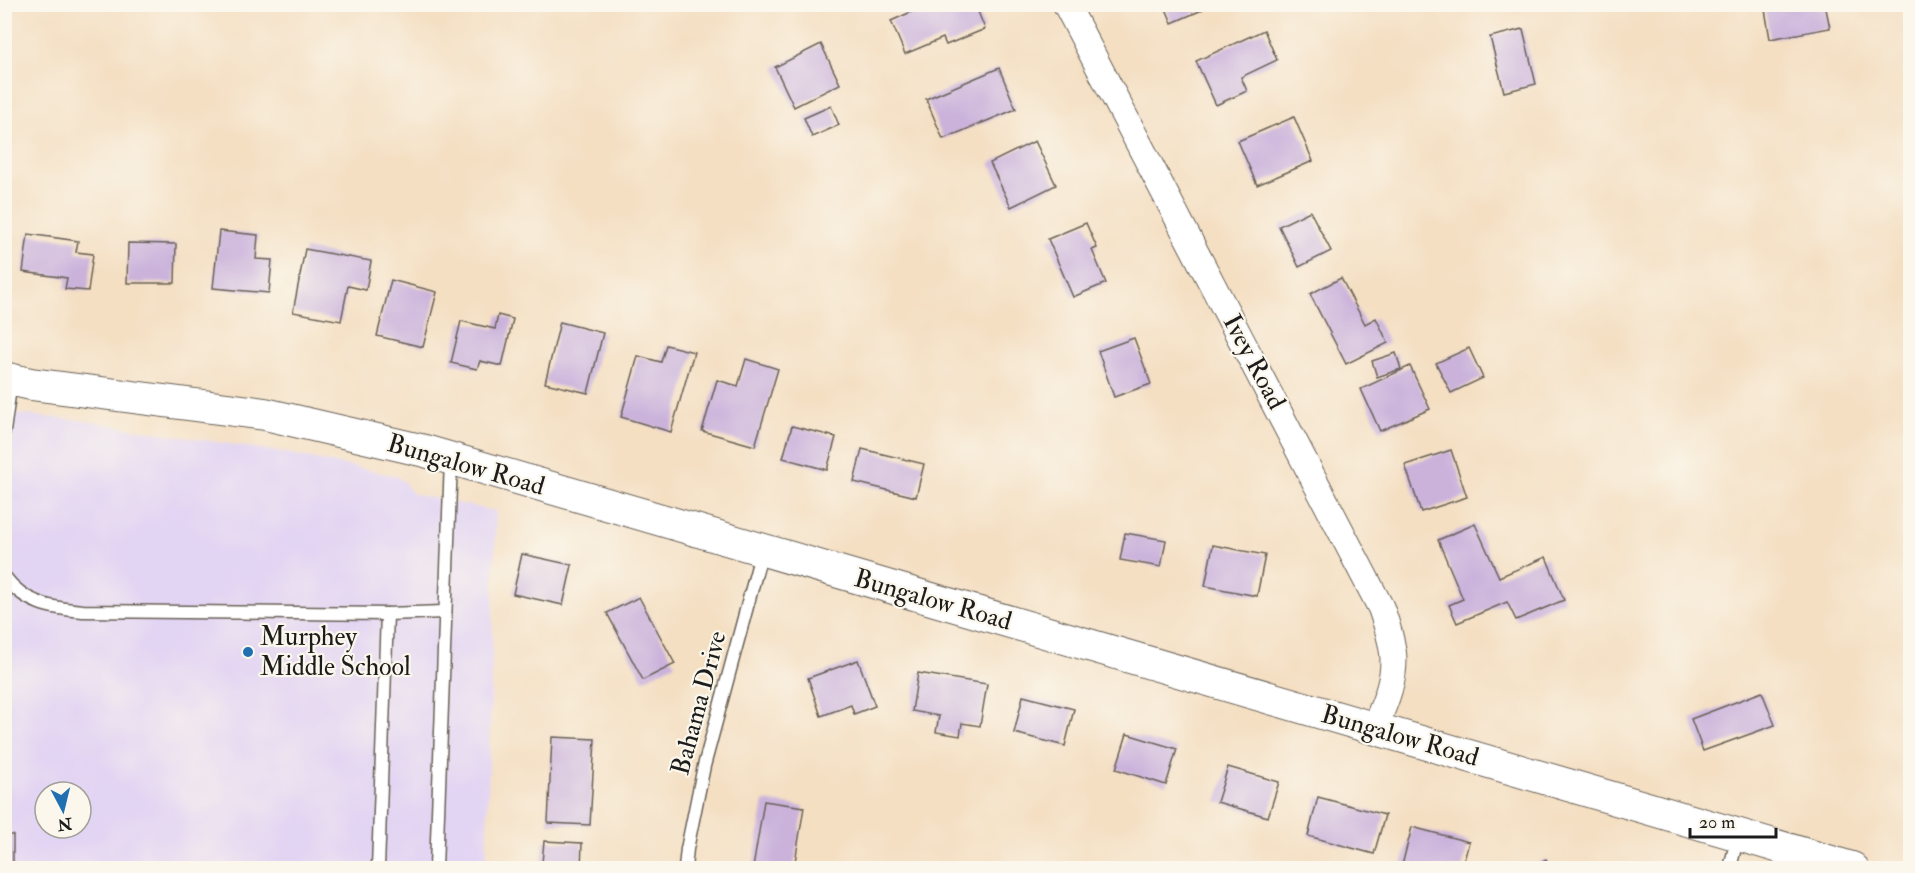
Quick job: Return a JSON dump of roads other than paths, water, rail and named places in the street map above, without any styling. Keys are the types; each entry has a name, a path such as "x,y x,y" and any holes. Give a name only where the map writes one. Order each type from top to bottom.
{"street":[{"name":"Ivey Road","path":"1066,4 1381,608 1393,654 1392,675 1388,694 1374,729"},
{"name":"Bungalow Road","path":"8,379 265,414 426,451 1852,868"}],"lane":[{"path":"4,431 8,379"},
{"path":"436,868 451,459"},
{"name":"Bahama Drive","path":"685,868 704,766 762,551"},
{"path":"4,576 22,594 41,605 60,609 110,612 387,614 444,612"},
{"path":"378,868 387,614"},
{"path":"1730,868 1738,835"}],"place":[{"name":"Murphey Middle School","path":"248,652"}]}
